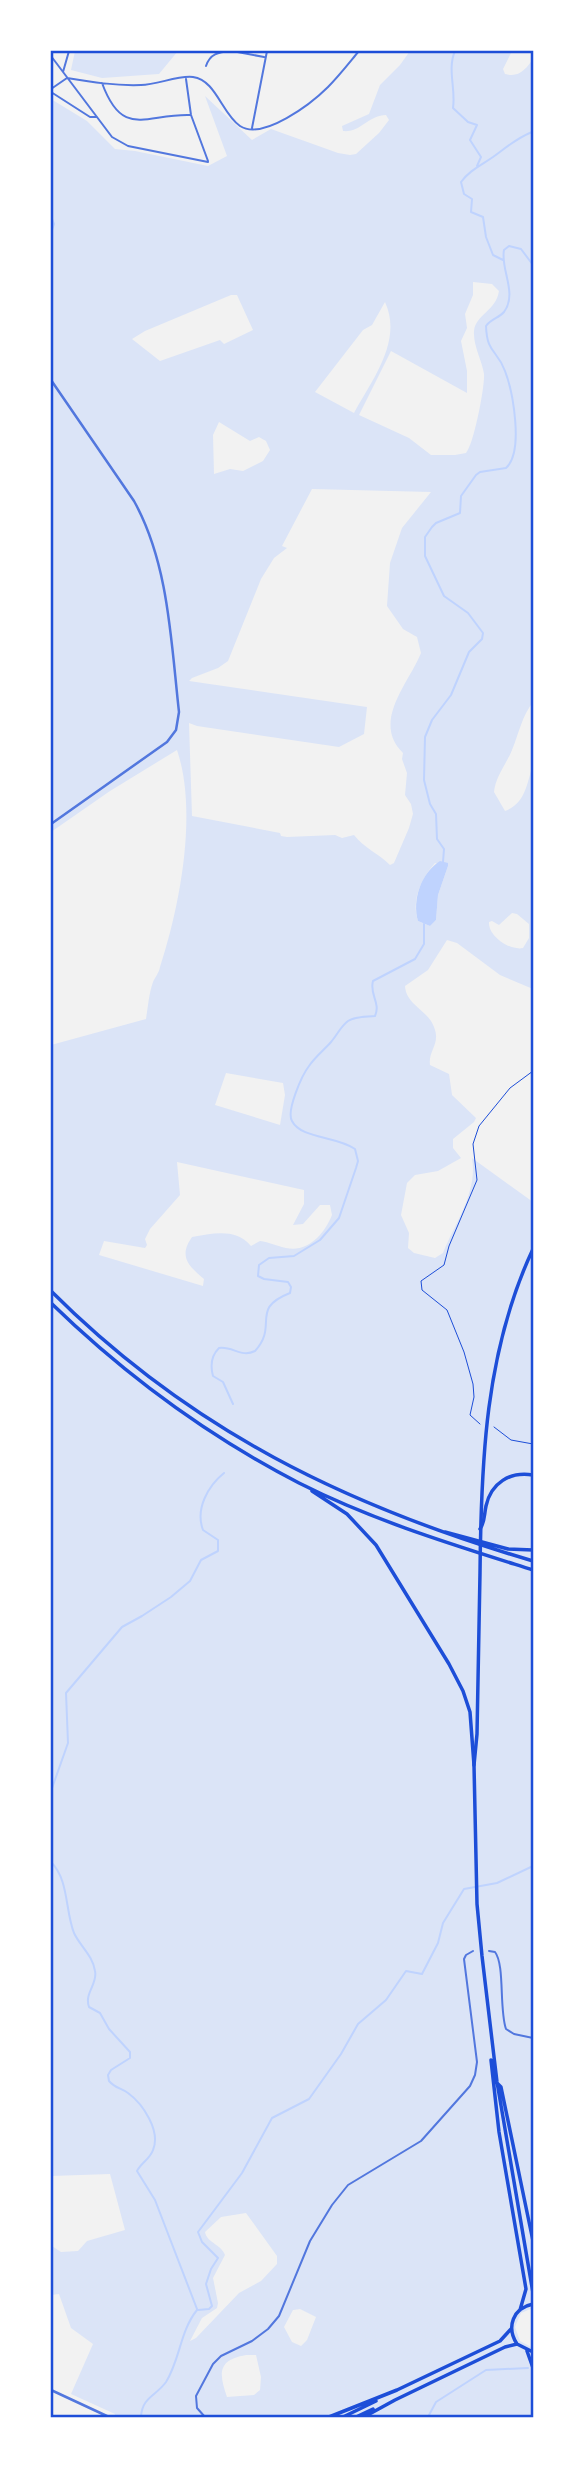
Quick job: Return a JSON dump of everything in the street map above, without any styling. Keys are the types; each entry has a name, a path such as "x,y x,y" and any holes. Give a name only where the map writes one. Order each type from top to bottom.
{"highway":[{"path":"474,1765 477,1747 481,1476 489,1397 502,1337 533,1249"},
{"path":"51,1291 130,1362 220,1427 327,1486 440,1531 533,1561"},
{"path":"51,1303 110,1356 191,1418 347,1514 376,1545 463,1691 471,1720 477,1904 492,2051 533,2293"},
{"path":"480,1531 489,1495 496,1485 516,1475 533,1475"},
{"path":"301,1484 405,1528 533,1570"},
{"path":"440,1531 509,1549 533,1550"},
{"path":"492,2051 491,2067 499,2132 526,2289 520,2310"},
{"path":"496,2082 501,2087 533,2241"},
{"path":"533,2304 520,2310 513,2318 511,2329 517,2344 533,2352"},
{"path":"344,2417 500,2341 511,2329"},
{"path":"356,2417 505,2347 517,2344"},
{"path":"527,2351 533,2368"},
{"path":"329,2417 397,2390"},
{"path":"364,2417 394,2400"}],"street":[{"path":"63,73 69,51"},
{"path":"206,66 214,54 232,51 265,57"},
{"path":"252,129 267,51"},
{"path":"98,117 89,117 51,90 66,78 142,86 186,77 202,79 240,125 252,129 273,125 315,100 359,51"},
{"path":"51,56 112,137 128,146 208,162 191,115 186,77"},
{"path":"101,82 113,108 128,119 191,115"},
{"path":"51,380 134,502 144,522 163,588 179,712 176,730 167,742 51,824"},
{"path":"205,2417 197,2408 196,2396 213,2364 260,2335 279,2316 310,2241 348,2185 421,2141 470,2086 477,2062 464,1959 473,1951"},
{"path":"489,1951 495,1952 499,1959 506,2029 514,2034 533,2038"},
{"path":"51,2390 108,2417"}],"path":[{"path":"481,1424 477,1424 470,1415 474,1397 473,1384 464,1352 447,1310 422,1290 422,1282 444,1265 449,1246 477,1180 473,1144 479,1126 510,1088 533,1071"},
{"path":"494,1427 511,1440 533,1444"}],"shaded area":[{"path":"75,51 178,51 159,74 102,78 71,70"},
{"path":"410,51 512,51 503,69 505,74 514,75 525,69 533,59 533,702 523,719 494,792 505,811 512,807 525,792 533,764 533,989 500,975 457,943 447,940 428,970 405,986 409,998 431,1021 436,1033 430,1065 449,1074 452,1095 476,1118 453,1139 453,1148 461,1158 438,1171 415,1175 407,1183 401,1215 409,1233 408,1248 414,1253 435,1258 443,1253 469,1195 472,1158 533,1202 533,2308 521,2313 515,2327 520,2341 533,2348 533,2417 114,2417 115,2414 71,2394 93,2344 71,2328 59,2294 51,2295 51,2242 52,2246 61,2252 78,2251 87,2241 125,2230 110,2174 51,2176 51,1045 146,1019 152,986 167,943 180,888 186,801 177,750 110,791 51,832 51,99 87,121 115,149 208,166 227,156 205,96 252,140 271,129 350,155 356,154 389,120 386,115 380,116 349,131 343,131 342,126 369,114 380,85","holes":["473,282 492,284 499,291 497,298 478,320 474,331 484,380 475,427 466,453 431,455 409,438 359,415 391,351 467,393 467,371 461,341 467,328 465,314 473,295","231,295 237,295 253,330 224,344 220,340 160,361 132,339","385,302 390,317 388,346 354,413 315,392 363,330 372,325","219,422 250,441 259,437 266,441 270,450 263,461 243,471 230,469 214,474 213,435","312,489 431,492 402,528 390,563 387,606 403,629 417,637 421,653 391,716 394,741 403,753 402,759 407,773 405,795 413,814 394,863 390,865 354,835 342,838 335,835 287,837 281,836 280,833 192,816 189,723 339,747 364,734 367,707 189,681 228,661 261,579 274,558 287,548 282,546","435,863 448,866 438,895 436,920 430,926 418,921 416,913 417,898 425,876","512,913 517,914 529,924 529,938 523,948 512,947 496,937 489,922 499,925","226,1073 283,1083 285,1095 280,1125 215,1105","177,1162 304,1190 304,1204 293,1225 303,1224 320,1205 330,1205 332,1215 315,1240 294,1249 260,1241 251,1246 239,1236 224,1233 192,1237 186,1250 187,1261 204,1279 203,1286 99,1255 104,1241 145,1248 145,1239 150,1229 180,1195","246,2213 277,2256 277,2264 261,2281 239,2293 190,2341 202,2318 217,2308 218,2303 213,2278 225,2255 205,2232 221,2217","300,2309 316,2317 307,2340 301,2346 292,2342 284,2327 293,2310","256,2355 261,2377 260,2390 254,2395 227,2397 222,2375 225,2364 237,2357"]}],"water":[{"path":"440,861 448,863 448,866 438,895 436,920 430,926 418,921 417,896 428,872"}],"waterway":[{"path":"455,51 452,65 453,108 468,122 477,125 470,140 481,157 477,166"},
{"path":"503,260 493,255 486,237 483,217 471,212 472,199 464,194 461,182 476,168 532,132 533,128"},
{"path":"51,217 54,224 51,233"},
{"path":"443,862 444,849 437,839 436,814 430,804 424,780 425,737 432,720 451,695 469,652 482,639 483,633 468,613 444,596 425,556 425,537 436,523 460,513 461,496 476,475 506,468 511,460 516,436 511,393 502,364 488,342 486,326 502,314 508,305 509,289 504,250 509,246 521,249 533,265"},
{"path":"51,298 51,320"},
{"path":"233,1404 223,1382 213,1376 211,1364 214,1354 219,1348 241,1353 255,1351 262,1342 267,1312 271,1305 290,1293 288,1282 258,1276 259,1265 269,1258 294,1256 320,1240 339,1218 358,1161 355,1149 303,1131 292,1121 291,1109 299,1085 311,1063 348,1021 375,1016 377,1007 372,990 373,981 415,959 424,944 424,924"},
{"path":"51,1791 68,1743 66,1693 122,1627 171,1597 190,1581 201,1560 218,1551 218,1540 203,1530 201,1514 204,1498 224,1473"},
{"path":"51,1862 64,1886 74,1933 94,1966 95,1980 88,1997 89,2007 100,2013 109,2029 130,2052 130,2058 111,2070 109,2081 134,2098 153,2127 153,2150 137,2171 155,2200 197,2309"},
{"path":"198,2310 212,2306 206,2284 218,2258 202,2242 198,2232 242,2173 272,2118 309,2099 341,2054 358,2024 386,2000 406,1971 422,1974 438,1943 443,1923 464,1889 497,1883 533,1866"},
{"path":"141,2417 144,2405 162,2387 171,2373 187,2327 197,2310"},
{"path":"428,2417 436,2402 486,2370 528,2368"}]}
